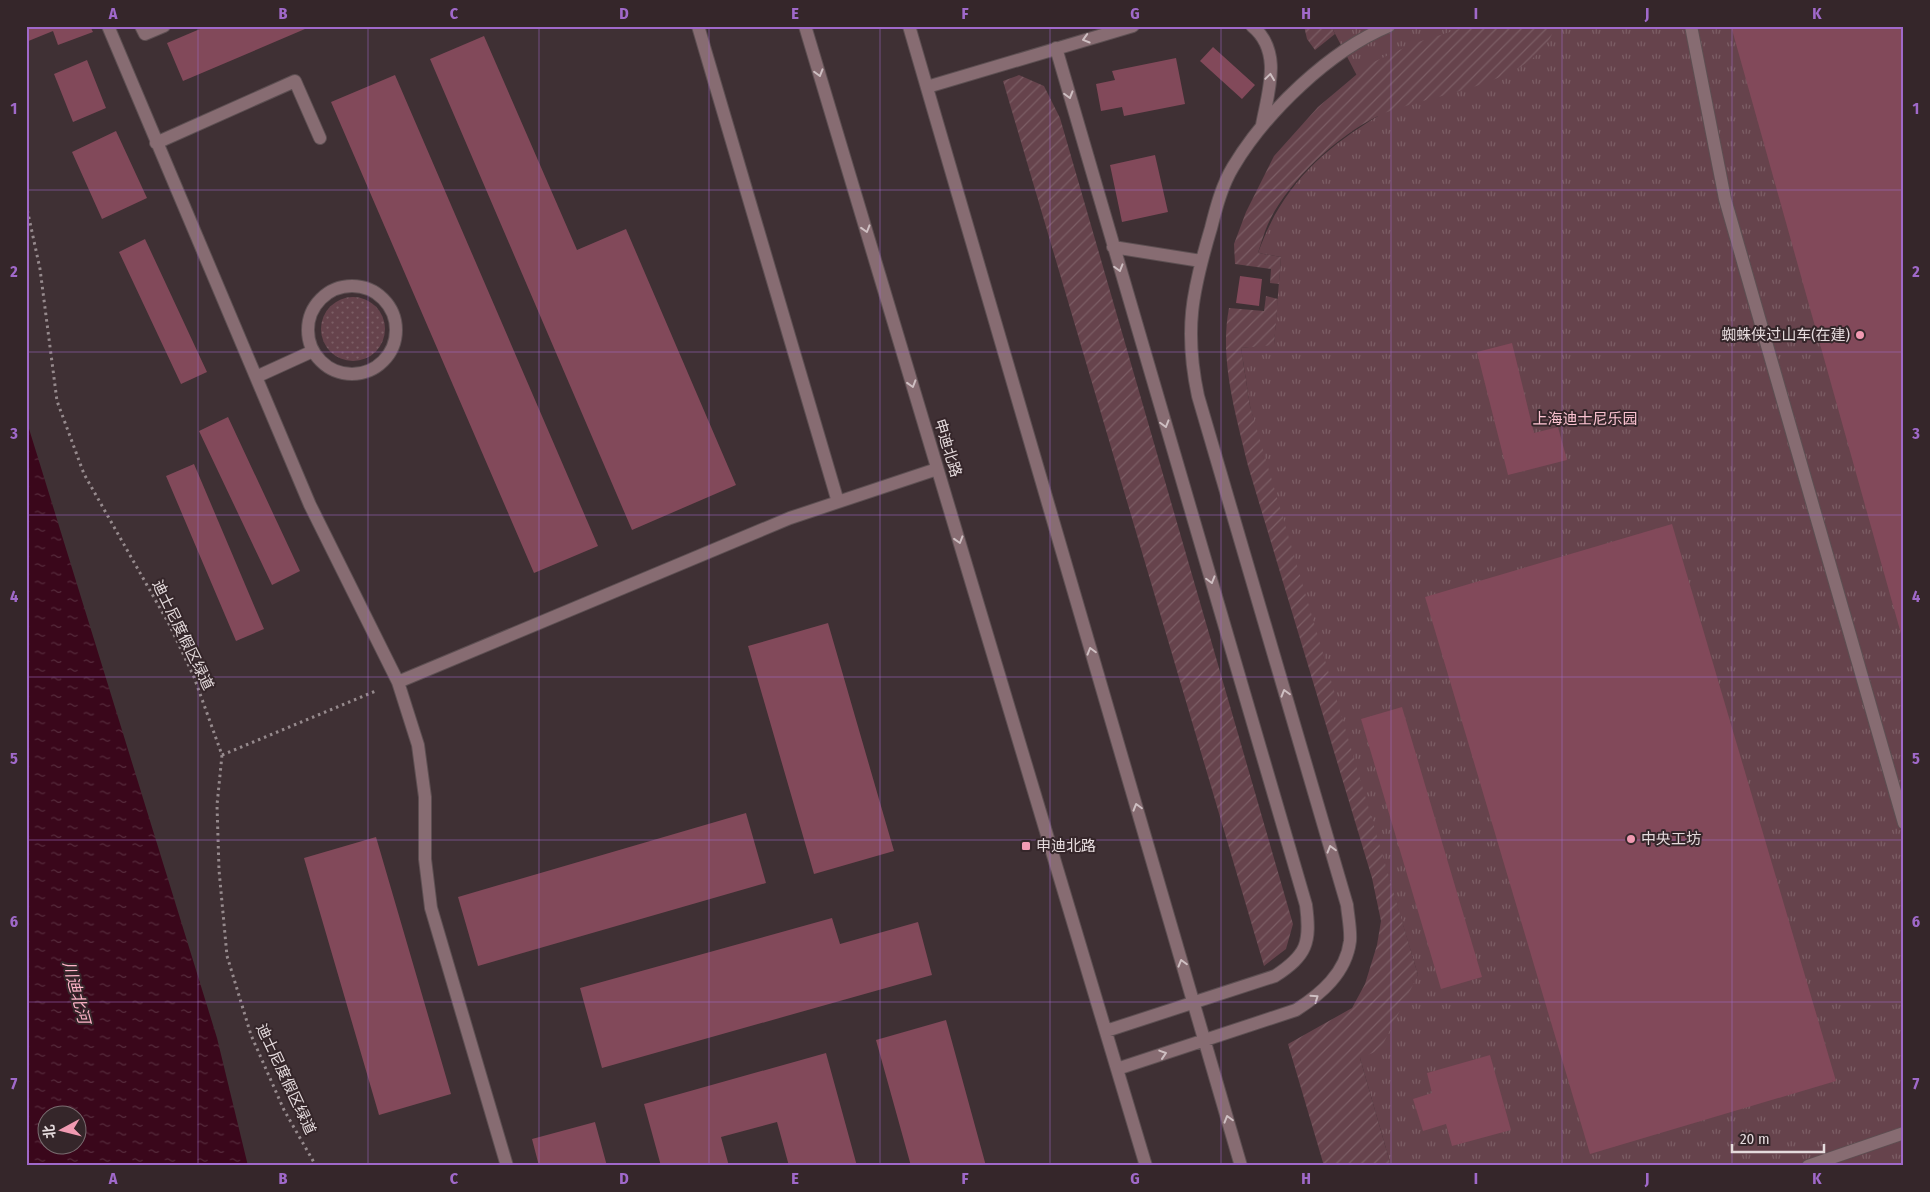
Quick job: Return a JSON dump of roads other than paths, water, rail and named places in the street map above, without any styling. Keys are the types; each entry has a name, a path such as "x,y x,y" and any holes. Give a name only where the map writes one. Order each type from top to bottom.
{"street":[{"path":"108,26 310,505 398,682 418,745 425,797 425,859 431,908 507,1166"},
{"path":"141,26 144,34 164,26"},
{"path":"698,26 838,502"},
{"name":"申迪北路","path":"805,26 1146,1166"},
{"path":"909,26 1242,1166"},
{"path":"927,86 1132,26"},
{"path":"1252,26 1266,42 1272,58 1262,125"},
{"path":"1117,1069 1296,1010 1321,994 1340,970 1350,940 1347,905 1198,396 1191,364 1189,322 1201,261 1215,214 1232,168 1262,125 1293,94 1335,58 1374,33 1389,26"},
{"path":"1691,26 1725,199 1904,823"},
{"path":"1056,48 1303,896 1309,931 1304,952 1291,966 1275,976 1194,1004 1106,1031"},
{"path":"156,143 295,81 320,138"},
{"path":"1113,247 1201,261"},
{"path":"349,286 364,287 377,293 388,304 394,317 397,331 394,346 376,368 362,374 348,375 334,371 322,363 313,351 308,337 308,322 313,308 323,297 335,289 349,286"},
{"path":"256,377 313,351"},
{"path":"398,682 790,518 938,470"},
{"path":"1808,1166 1904,1133"}],"water":[{"name":"川迪北河","path":"26,419 217,1038 248,1166 26,1166"}],"place":[{"name":"蜘蛛侠过山车(在建)","path":"1860,335"},
{"name":"中央工坊","path":"1631,839"},
{"name":"申迪北路","path":"1026,846"}],"park label":[{"name":"上海迪士尼乐园","path":"1585,419"}]}
